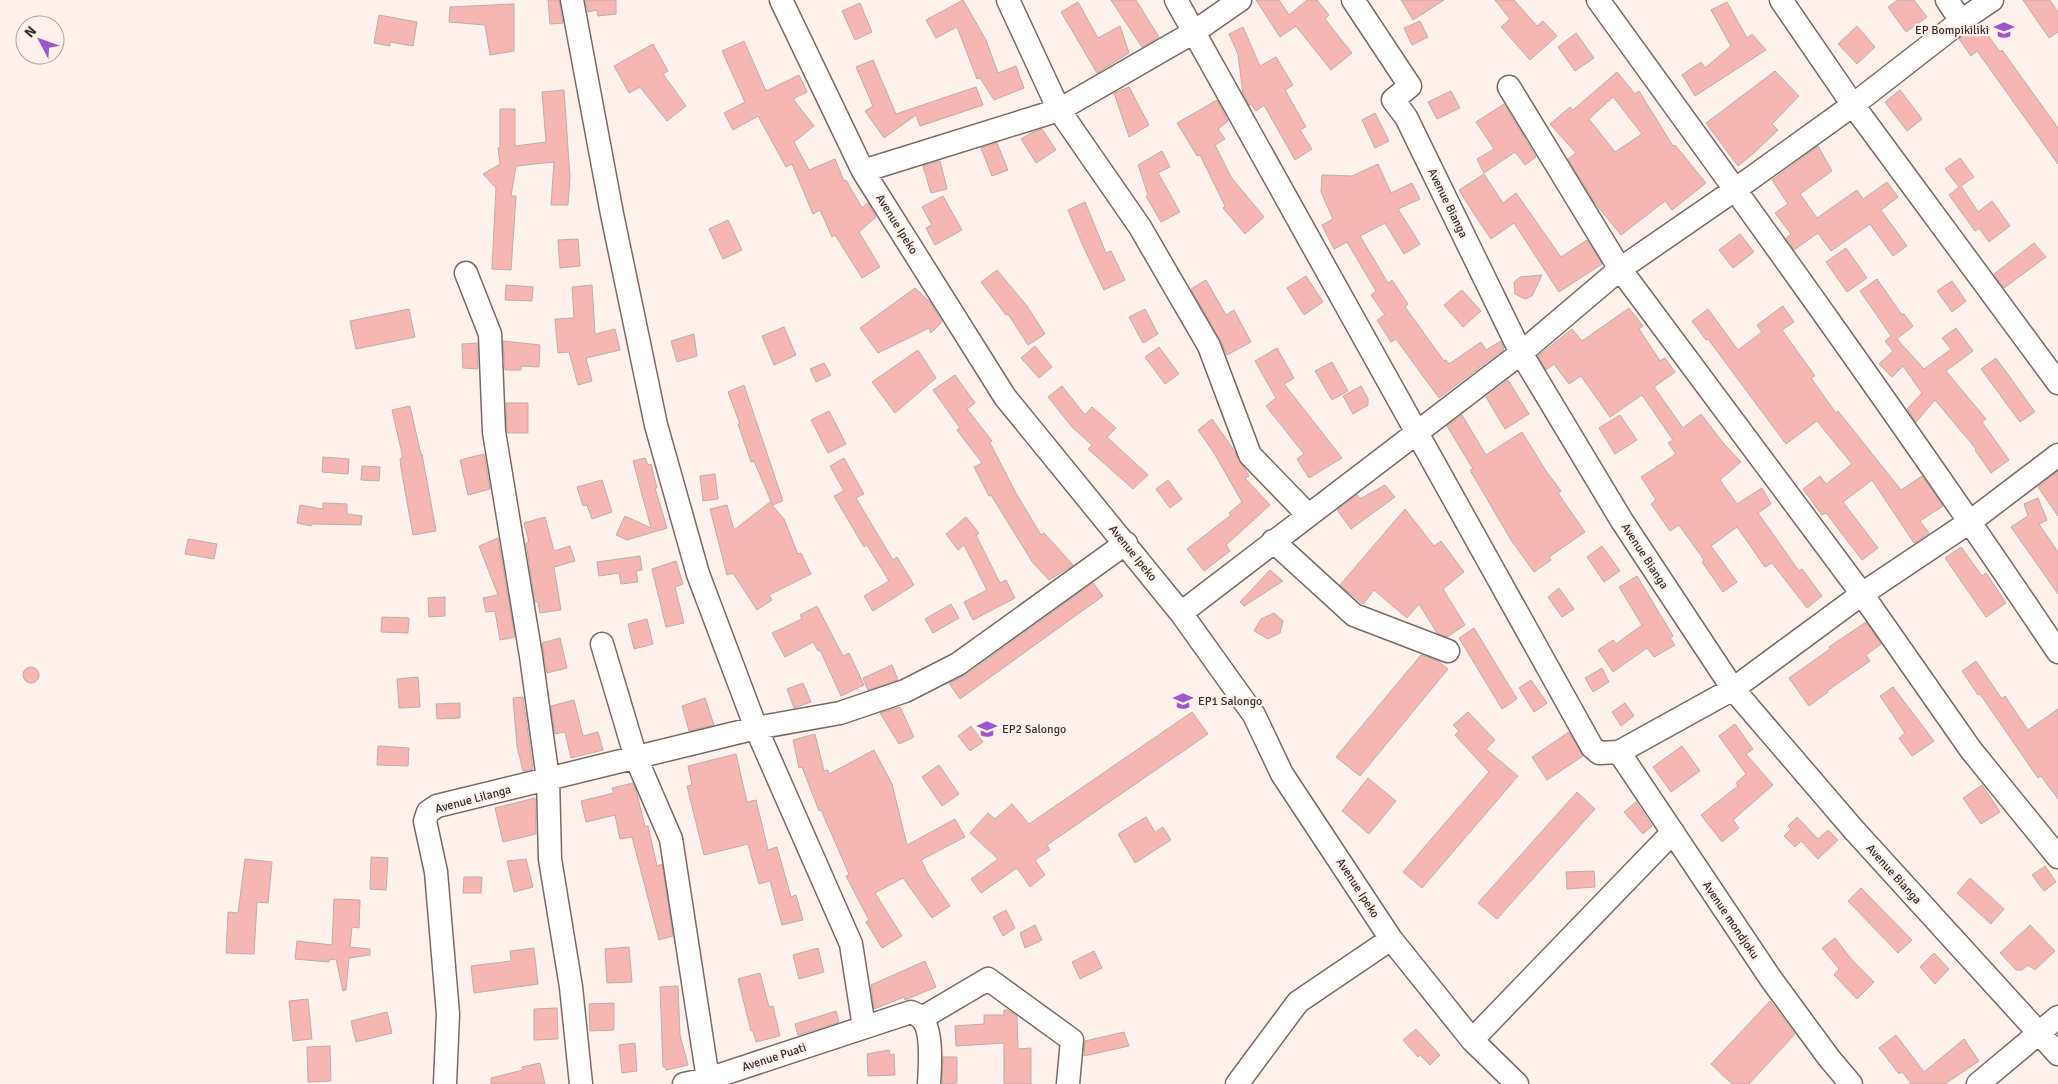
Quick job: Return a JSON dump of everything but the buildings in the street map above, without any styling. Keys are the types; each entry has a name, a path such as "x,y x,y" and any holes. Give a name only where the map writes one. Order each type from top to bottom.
{"street":[{"path":"572,0 612,214 656,425 698,574 756,728 851,944 864,1027"},
{"name":"Avenue Ipeko","path":"780,0 862,170 1005,397 1126,543 1181,613 1254,715 1282,774 1391,939 1472,1040 1517,1084"},
{"path":"1008,0 1059,110 1140,227 1209,346 1250,455 1308,515"},
{"path":"1176,0 1592,747 1599,753 1619,752 1733,689 1862,594 1971,521 2058,455"},
{"path":"862,170 1059,110 1194,32 1240,0"},
{"name":"Avenue Bianga","path":"1353,0 1410,86 1393,100 1406,117 1521,353 1622,521 1733,689 1854,830 2058,1054"},
{"path":"1598,0 1736,189 1971,521 2058,652"},
{"path":"1781,0 1853,105 2058,383"},
{"path":"1947,0 1961,21"},
{"path":"1181,613 1521,353 1620,269 1853,105 1961,21 1992,0"},
{"path":"1509,87 1620,269 1862,594 1970,750 2058,857"},
{"path":"466,273 490,334 494,432 531,656 548,779 550,859 571,987 581,1084"},
{"path":"1273,541 1354,615 1448,651"},
{"name":"Avenue Lilanga","path":"445,1084 448,1014 436,872 425,821 428,812 437,806 756,728 840,713 905,691 958,664 1126,543"},
{"path":"602,644 636,758 671,839 708,1079"},
{"name":"Avenue mondjoku","path":"1619,752 1770,979 1829,1058 1851,1084"},
{"path":"1472,1040 1673,832"},
{"path":"1237,1084 1298,1002 1391,939"},
{"path":"929,1084 928,1032 922,1018 988,979 1072,1040 1068,1084"},
{"name":"Avenue Puati","path":"684,1084 708,1079 911,1012 922,1018"},
{"path":"1978,1084 2058,1017"}],"place":[{"name":"EP Bompikiliki","path":"2004,30"},
{"name":"EP1 Salongo","path":"1183,701"},
{"name":"EP2 Salongo","path":"987,729"}]}
